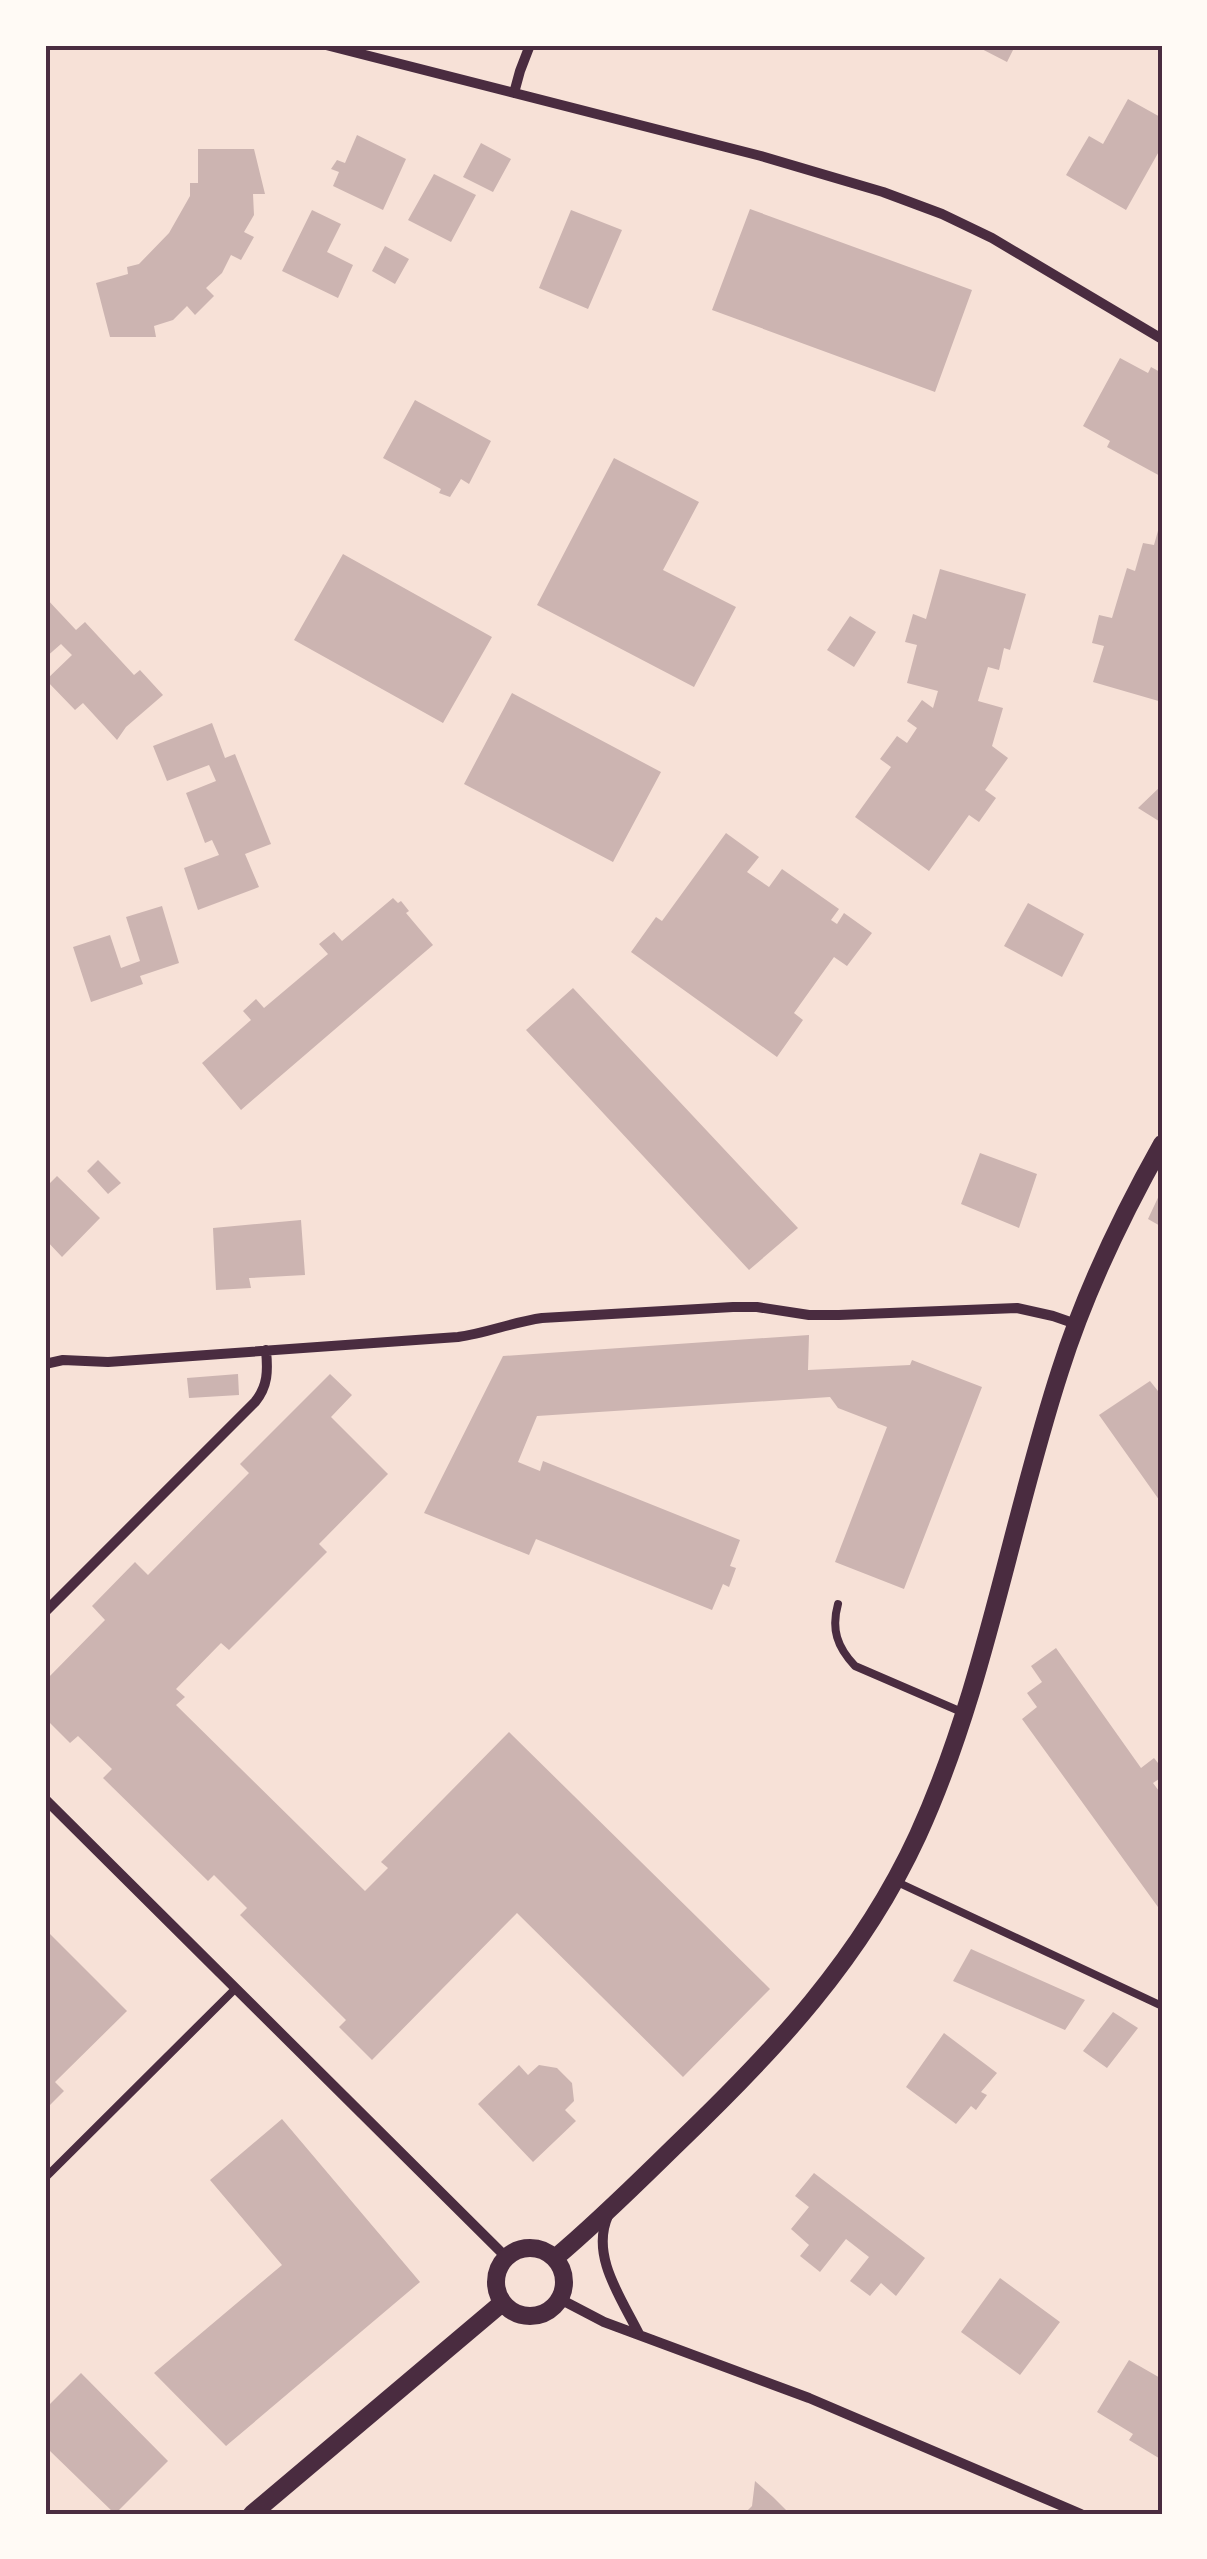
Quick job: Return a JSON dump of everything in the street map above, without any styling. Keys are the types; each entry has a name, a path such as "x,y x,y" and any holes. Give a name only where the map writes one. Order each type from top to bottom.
{"street":[{"path":"326,45 824,173 942,214 1024,256 1162,339"},
{"path":"514,93 530,45"},
{"path":"555,2258 734,2090 780,2041 845,1961 895,1881 935,1795 964,1713 1076,1324 1113,1237 1162,1144"},
{"path":"45,1364 458,1337 542,1318 732,1307 809,1315 1017,1308 1076,1324"},
{"path":"45,1612 255,1402 266,1381 266,1350"},
{"path":"45,1799 506,2256"},
{"path":"612,2207 604,2225 604,2258 640,2335"},
{"path":"531,2247 555,2258 561,2265 564,2283 560,2300 548,2311 532,2316 515,2313 502,2302 496,2290 496,2275 506,2256 531,2247"},
{"path":"560,2300 604,2322 809,2398 1081,2514"},
{"path":"252,2514 502,2302"}],"lane":[{"path":"838,1604 834,1630 855,1666 964,1713"},
{"path":"895,1881 1162,2006"},
{"path":"45,2178 236,1989"}],"building":[{"path":"974,45 1023,45 1020,50 1014,48 1007,62"},
{"path":"1128,99 1162,118 1162,146 1126,210 1066,175 1089,136 1103,144"},
{"path":"357,135 406,159 383,210 333,186 339,172 331,169 337,160 345,163"},
{"path":"481,143 511,159 493,192 463,177"},
{"path":"198,149 254,149 265,194 253,194 254,215 244,232 254,237 241,260 231,255 222,273 206,288 214,296 195,315 187,306 173,320 154,326 156,337 110,337 96,283 128,274 127,267 139,264 169,233 190,196 190,183 198,183"},
{"path":"434,174 476,195 451,242 408,220"},
{"path":"750,209 972,290 935,392 712,310"},
{"path":"312,210 341,224 327,252 353,265 338,298 282,271"},
{"path":"571,210 622,230 588,309 539,288"},
{"path":"385,246 409,259 395,284 372,271"},
{"path":"1120,358 1148,373 1151,367 1162,373 1162,477 1107,447 1110,441 1083,426"},
{"path":"415,400 491,441 469,484 461,479 450,497 383,458"},
{"path":"614,458 699,502 663,570 736,607 694,687 537,605"},
{"path":"1161,520 1162,702 1093,682 1104,646 1092,643 1099,615 1112,618 1127,568 1135,571 1143,543 1154,545"},
{"path":"343,554 492,637 443,723 294,640"},
{"path":"940,569 1026,594 1010,650 1004,648 999,670 988,667 978,701 1003,708 992,746 1008,758 985,790 996,798 979,822 969,815 929,871 855,817 891,767 880,759 897,736 907,743 917,728 907,721 922,700 933,708 938,691 907,683 917,645 905,642 913,614 926,619"},
{"path":"45,597 76,630 85,622 134,675 140,670 163,695 117,740 83,703 75,710 46,680 72,655 61,644 45,658"},
{"path":"850,616 876,632 854,667 827,650"},
{"path":"512,693 661,772 613,862 464,784"},
{"path":"212,723 225,758 235,754 271,844 245,854 259,887 198,910 184,868 219,855 212,840 205,843 186,793 216,781 209,765 167,781 153,746"},
{"path":"1162,785 1162,823 1138,808"},
{"path":"726,833 759,857 747,872 769,887 782,869 839,909 831,920 837,924 844,913 872,933 847,966 834,957 794,1013 803,1020 777,1057 631,952 656,917 662,921"},
{"path":"393,898 401,901 409,911 406,913 433,945 241,1110 202,1063 251,1020 243,1011 256,999 264,1008 328,954 319,944 334,932 342,941"},
{"path":"1028,903 1084,934 1062,977 1004,946"},
{"path":"162,906 179,963 140,976 143,984 91,1002 73,947 110,935 121,968 140,961 126,917"},
{"path":"573,988 798,1228 749,1270 526,1030"},
{"path":"980,1153 1037,1174 1019,1228 961,1204"},
{"path":"98,1160 121,1183 108,1194 87,1171"},
{"path":"57,1176 100,1218 62,1257 45,1239 45,1188"},
{"path":"1162,1189 1162,1227 1148,1219"},
{"path":"301,1220 305,1275 249,1278 251,1288 216,1290 213,1228"},
{"path":"809,1335 808,1370 910,1365 912,1360 982,1387 904,1589 835,1562 887,1427 838,1408 830,1397 537,1416 518,1462 540,1471 543,1461 740,1540 730,1566 736,1568 729,1587 723,1584 712,1610 536,1539 529,1555 424,1513 503,1356"},
{"path":"238,1374 239,1395 189,1398 187,1378"},
{"path":"330,1374 352,1395 331,1417 388,1474 319,1544 327,1552 229,1650 221,1643 176,1689 185,1697 176,1705 365,1891 388,1868 381,1862 509,1732 770,1989 683,2077 517,1913 372,2060 339,2027 346,2020 240,1915 247,1908 214,1875 208,1881 103,1778 112,1769 78,1736 70,1743 45,1718 45,1681 105,1620 92,1606 135,1562 148,1575 249,1473 240,1464"},
{"path":"1150,1381 1162,1396 1162,1504 1099,1415"},
{"path":"1056,1648 1141,1768 1154,1758 1162,1768 1162,1777 1153,1783 1162,1795 1162,1904 1158,1907 1022,1719 1037,1707 1027,1693 1042,1682 1031,1666"},
{"path":"45,1929 127,2011 55,2082 64,2091 45,2110"},
{"path":"971,1949 1085,2000 1065,2030 953,1981"},
{"path":"1113,2012 1138,2028 1107,2068 1083,2051"},
{"path":"944,2033 997,2073 981,2092 987,2095 976,2110 971,2106 956,2124 906,2087"},
{"path":"519,2065 528,2075 539,2065 557,2068 572,2083 574,2101 565,2110 576,2121 533,2162 478,2104"},
{"path":"282,2119 420,2282 226,2446 154,2373 282,2265 210,2180"},
{"path":"814,2173 925,2258 896,2296 881,2283 870,2296 850,2281 869,2257 846,2239 820,2272 800,2256 809,2245 791,2229 809,2207 795,2196"},
{"path":"1000,2278 1060,2322 1020,2375 961,2332"},
{"path":"1129,2360 1162,2379 1162,2460 1129,2440 1133,2434 1097,2412"},
{"path":"81,2373 168,2461 115,2514 45,2450 45,2409"},
{"path":"755,2481 790,2514 744,2514 752,2506"}]}
